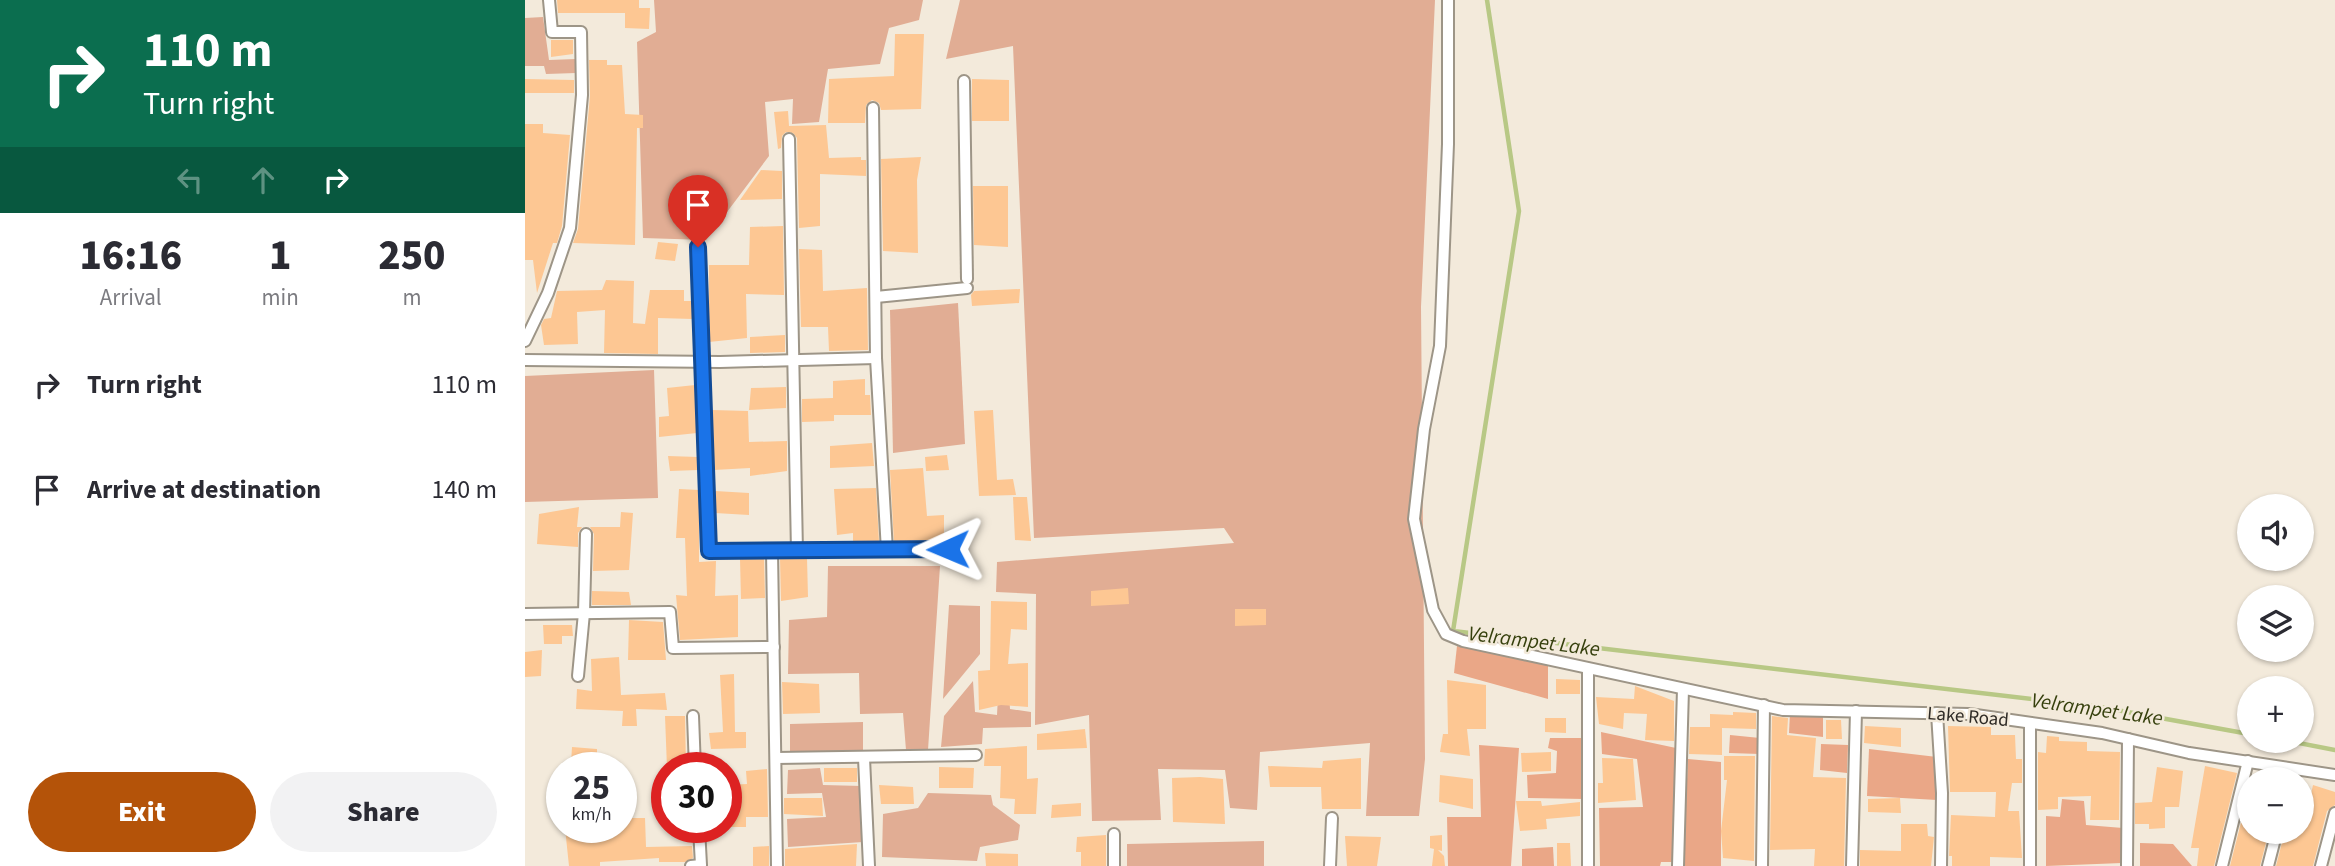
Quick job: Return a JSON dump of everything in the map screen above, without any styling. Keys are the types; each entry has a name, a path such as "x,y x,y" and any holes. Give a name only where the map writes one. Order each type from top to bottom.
{"street":[{"path":"525,341 548,293 570,228 579,156 581,32 552,32 549,0"},
{"name":"Lake Road","path":"1448,0 1448,144 1440,346 1424,429 1414,519 1433,610 1446,634 1463,641 1783,710 1937,713 2030,723 2272,767"},
{"path":"876,297 967,284 964,81"},
{"path":"873,108 876,358 887,551"},
{"path":"789,139 797,552"},
{"path":"698,247 709,551 948,549"},
{"path":"525,360 876,358"},
{"path":"578,676 584,613 586,534"},
{"path":"772,552 777,866"},
{"path":"525,614 670,612 673,648 774,647"},
{"path":"1588,669 1588,866"},
{"path":"1678,866 1682,689"},
{"path":"1762,866 1764,705"},
{"path":"1852,866 1856,711"},
{"path":"1937,713 1942,793 1941,866"},
{"path":"693,716 694,752"},
{"path":"2030,723 2031,866"},
{"path":"2127,866 2128,739"},
{"path":"776,758 976,755"},
{"path":"864,758 869,866"},
{"path":"2221,866 2248,761"},
{"name":"Lake Road","path":"2314,774 2335,775"},
{"path":"2321,866 2335,813"},
{"path":"1330,866 1332,818"},
{"path":"1114,834 1114,866"},
{"path":"691,866 701,865 700,843"},
{"path":"2267,866 2273,844"}],"shaded area":[{"path":"654,0 923,0 919,20 889,28 880,64 828,69 819,122 792,124 793,99 765,102 769,156 706,240 643,238 637,42 656,32"},
{"path":"960,0 1435,0 1421,307 1425,759 1419,816 1366,816 1370,743 1260,752 1257,810 1230,808 1225,770 1158,769 1161,820 1092,821 1089,715 1035,725 1036,594 996,592 997,562 1234,543 1224,528 1034,538 1013,46 946,59"},
{"path":"543,17 549,60 576,59 576,73 546,74 544,66 525,66 525,18"},
{"path":"958,303 965,444 893,453 890,310"},
{"path":"654,370 658,498 525,502 525,376"},
{"path":"828,566 940,566 928,750 906,750 903,713 860,714 859,673 788,674 789,620 827,617"},
{"path":"949,605 980,606 980,654 943,699"},
{"path":"1457,646 1548,665 1548,699 1454,673"},
{"path":"999,677 1008,679 1010,709 1031,712 1031,727 983,728 982,744 941,747 944,716 973,681 975,712 997,715"},
{"path":"1790,713 1823,714 1823,737 1789,733"},
{"path":"863,722 863,752 790,753 790,724"},
{"path":"1601,732 1676,748 1674,862 1661,862 1660,866 1600,866 1599,808 1643,807 1637,759 1602,754"},
{"path":"1730,735 1760,738 1760,754 1729,753"},
{"path":"1550,738 1584,738 1585,799 1528,798 1527,775 1556,773 1557,751 1548,748"},
{"path":"1821,744 1848,745 1847,773 1820,770"},
{"path":"1479,745 1519,748 1511,866 1448,866 1447,817 1481,817"},
{"path":"1869,749 1937,757 1937,800 1867,796"},
{"path":"1688,759 1721,762 1721,866 1683,866"},
{"path":"820,768 823,785 862,786 863,842 788,847 787,819 826,817 822,793 787,794 788,770"},
{"path":"928,793 991,795 993,805 1020,825 1018,840 980,847 977,861 882,857 883,814 918,808"},
{"path":"2062,799 2084,801 2086,825 2123,828 2122,863 2046,866 2046,816 2060,817"},
{"path":"1264,841 1264,866 1127,866 1127,844"},
{"path":"2140,843 2173,844 2192,866 2140,866"},
{"path":"1553,847 1554,866 1522,866 1522,849"}],"building":[{"path":"557,0 639,0 639,8 650,8 649,29 625,28 625,13 558,13"},
{"path":"895,34 924,34 921,109 881,110 879,103 872,100 866,105 865,123 828,123 829,79 894,76"},
{"path":"551,40 573,40 573,54 551,57"},
{"path":"589,60 607,60 607,65 622,65 625,114 643,115 643,128 637,128 635,245 573,243 578,229 590,96"},
{"path":"525,79 574,80 574,93 525,93"},
{"path":"972,79 1009,80 1009,121 972,121"},
{"path":"788,111 789,126 826,125 829,158 861,157 861,160 866,160 866,176 820,174 820,226 799,228 797,138 793,133 786,132 782,136 781,148 778,149 774,112"},
{"path":"525,124 543,124 543,133 570,135 562,226 557,243 553,243 537,293 533,260 525,260"},
{"path":"921,157 917,180 918,253 883,251 881,159"},
{"path":"761,170 782,171 782,199 740,200"},
{"path":"973,186 1008,186 1008,247 974,245"},
{"path":"783,226 784,295 746,294 747,338 709,342 709,265 749,265 750,227"},
{"path":"658,242 678,244 675,261 655,259"},
{"path":"799,249 822,250 823,291 867,288 868,350 829,351 828,327 801,327"},
{"path":"606,280 634,281 633,323 645,324 650,290 684,290 684,301 692,301 693,319 658,318 658,354 604,353 605,310 577,312 578,344 544,345 541,325 544,319 551,318 557,291 602,290"},
{"path":"1020,289 1019,303 972,306 971,295 974,291"},
{"path":"785,335 785,352 750,353 750,337"},
{"path":"865,379 865,395 870,395 871,415 834,415 834,421 802,422 802,399 833,398 833,381"},
{"path":"695,385 697,433 659,437 659,417 669,416 667,388"},
{"path":"786,387 786,408 749,410 751,388"},
{"path":"712,410 748,411 749,442 787,441 787,471 750,476 750,468 714,470"},
{"path":"993,410 997,480 1013,479 1016,495 979,496 974,411"},
{"path":"872,443 874,466 830,468 830,446"},
{"path":"947,455 949,470 926,471 925,457"},
{"path":"668,456 698,457 698,470 670,471"},
{"path":"923,468 927,516 944,515 944,539 894,542 890,470"},
{"path":"876,488 879,542 853,542 853,533 837,535 834,489"},
{"path":"679,489 699,490 699,562 716,561 715,596 738,595 738,637 680,640 676,595 687,596 685,538 676,538"},
{"path":"715,491 749,493 749,515 715,513"},
{"path":"1013,497 1027,497 1031,541 1015,540"},
{"path":"579,507 577,527 582,527 578,533 578,547 537,544 539,514"},
{"path":"621,512 633,513 629,570 593,571 594,534 590,527 620,527"},
{"path":"764,558 765,598 741,599 740,559"},
{"path":"780,558 807,558 808,597 781,601"},
{"path":"1128,588 1129,604 1091,606 1091,591"},
{"path":"592,591 629,592 631,605 592,605"},
{"path":"991,601 1027,602 1027,630 1011,629 1008,664 1028,663 1028,707 1001,705 979,710 978,671 990,670"},
{"path":"1235,609 1266,609 1266,625 1235,626"},
{"path":"629,620 663,622 666,660 628,660"},
{"path":"543,625 572,625 573,636 562,636 562,644 544,644"},
{"path":"542,650 541,676 525,677 525,652"},
{"path":"619,657 621,695 665,693 667,710 636,709 637,726 622,726 623,711 576,709 577,689 592,691 591,659"},
{"path":"734,674 735,732 746,732 746,748 711,749 709,733 723,732 720,675"},
{"path":"1556,679 1580,680 1580,694 1556,694"},
{"path":"1447,680 1486,685 1486,729 1467,729 1470,756 1440,752 1443,734 1448,734"},
{"path":"782,682 819,684 820,713 783,714"},
{"path":"1635,686 1674,701 1674,741 1645,740 1647,714 1624,713 1623,729 1599,724 1596,697 1634,699"},
{"path":"1733,712 1756,713 1756,729 1722,728 1722,755 1689,754 1690,727 1710,727 1710,714 1733,715"},
{"path":"665,716 685,716 686,752 666,752"},
{"path":"1772,716 1788,718 1787,735 1816,738 1813,777 1846,778 1844,866 1814,866 1815,849 1770,850"},
{"path":"1545,718 1566,718 1566,733 1545,732"},
{"path":"1826,720 1841,720 1842,739 1826,739"},
{"path":"1865,726 1901,728 1901,747 1864,743"},
{"path":"1948,726 1991,727 1991,735 2015,735 2016,759 2022,759 2022,783 2012,783 2008,811 2019,811 2022,858 1990,857 1990,866 1952,866 1952,856 1949,856 1951,815 1995,817 1996,792 1950,792"},
{"path":"1085,729 1087,748 1037,750 1037,734"},
{"path":"2047,736 2059,737 2059,741 2087,742 2087,751 2120,752 2119,820 2090,820 2091,796 2058,797 2058,809 2038,810 2038,752 2046,753"},
{"path":"1027,746 1027,779 1038,778 1036,814 1014,814 1015,799 1000,798 1001,766 984,766 985,749"},
{"path":"572,747 597,749 597,752 572,752"},
{"path":"1551,752 1551,771 1522,772 1521,753"},
{"path":"1724,756 1755,756 1754,861 1723,858 1721,831 1727,780 1724,780"},
{"path":"1361,758 1361,809 1322,809 1321,787 1270,787 1268,766 1322,768 1323,761"},
{"path":"1602,758 1633,759 1636,800 1598,803 1598,783 1603,783"},
{"path":"2205,766 2237,773 2214,866 2197,866 2199,848 2191,848"},
{"path":"939,767 974,768 973,788 939,788"},
{"path":"2157,767 2183,771 2179,807 2165,807 2165,828 2149,829 2149,824 2135,824 2135,803 2152,802"},
{"path":"824,768 857,768 857,782 824,782"},
{"path":"767,769 768,817 746,817 746,827 742,827 742,784 747,784 746,771"},
{"path":"1440,775 1473,779 1473,809 1439,802"},
{"path":"1172,778 1223,779 1225,824 1173,822"},
{"path":"879,785 913,787 914,804 881,804"},
{"path":"2314,785 2335,792 2335,805 2327,811 2313,866 2276,866 2282,844 2314,844"},
{"path":"784,798 822,798 823,816 784,814"},
{"path":"1900,798 1901,813 1868,812 1868,799"},
{"path":"1516,801 1541,801 1542,806 1580,802 1580,816 1546,819 1547,829 1520,831"},
{"path":"1081,803 1081,816 1051,818 1052,805"},
{"path":"637,818 645,818 646,847 692,846 693,858 685,862 659,862 659,858 600,862 600,866 569,866 567,843 637,843"},
{"path":"1901,824 1927,824 1928,836 1934,837 1931,866 1860,866 1860,850 1901,851"},
{"path":"1106,835 1106,866 1081,866 1081,852 1076,852 1077,837"},
{"path":"1442,835 1442,851 1438,850 1444,856 1445,866 1432,866 1434,849 1430,848 1430,836"},
{"path":"1345,836 1381,837 1377,866 1347,866"},
{"path":"2237,838 2237,844 2266,844 2260,866 2230,866"},
{"path":"1557,843 1570,843 1571,866 1557,866"},
{"path":"857,844 856,866 785,866 785,849"},
{"path":"769,846 769,866 753,866 753,847"},
{"path":"985,853 1018,854 1018,866 986,866"}],"waterway":[{"name":"Velrampet Lake","path":"1487,0 1519,211 1453,631 2100,707 2237,732"},
{"name":"Velrampet Lake","path":"2314,746 2335,750"}],"route":[{"path":"698,247 709,551 948,549"}]}
